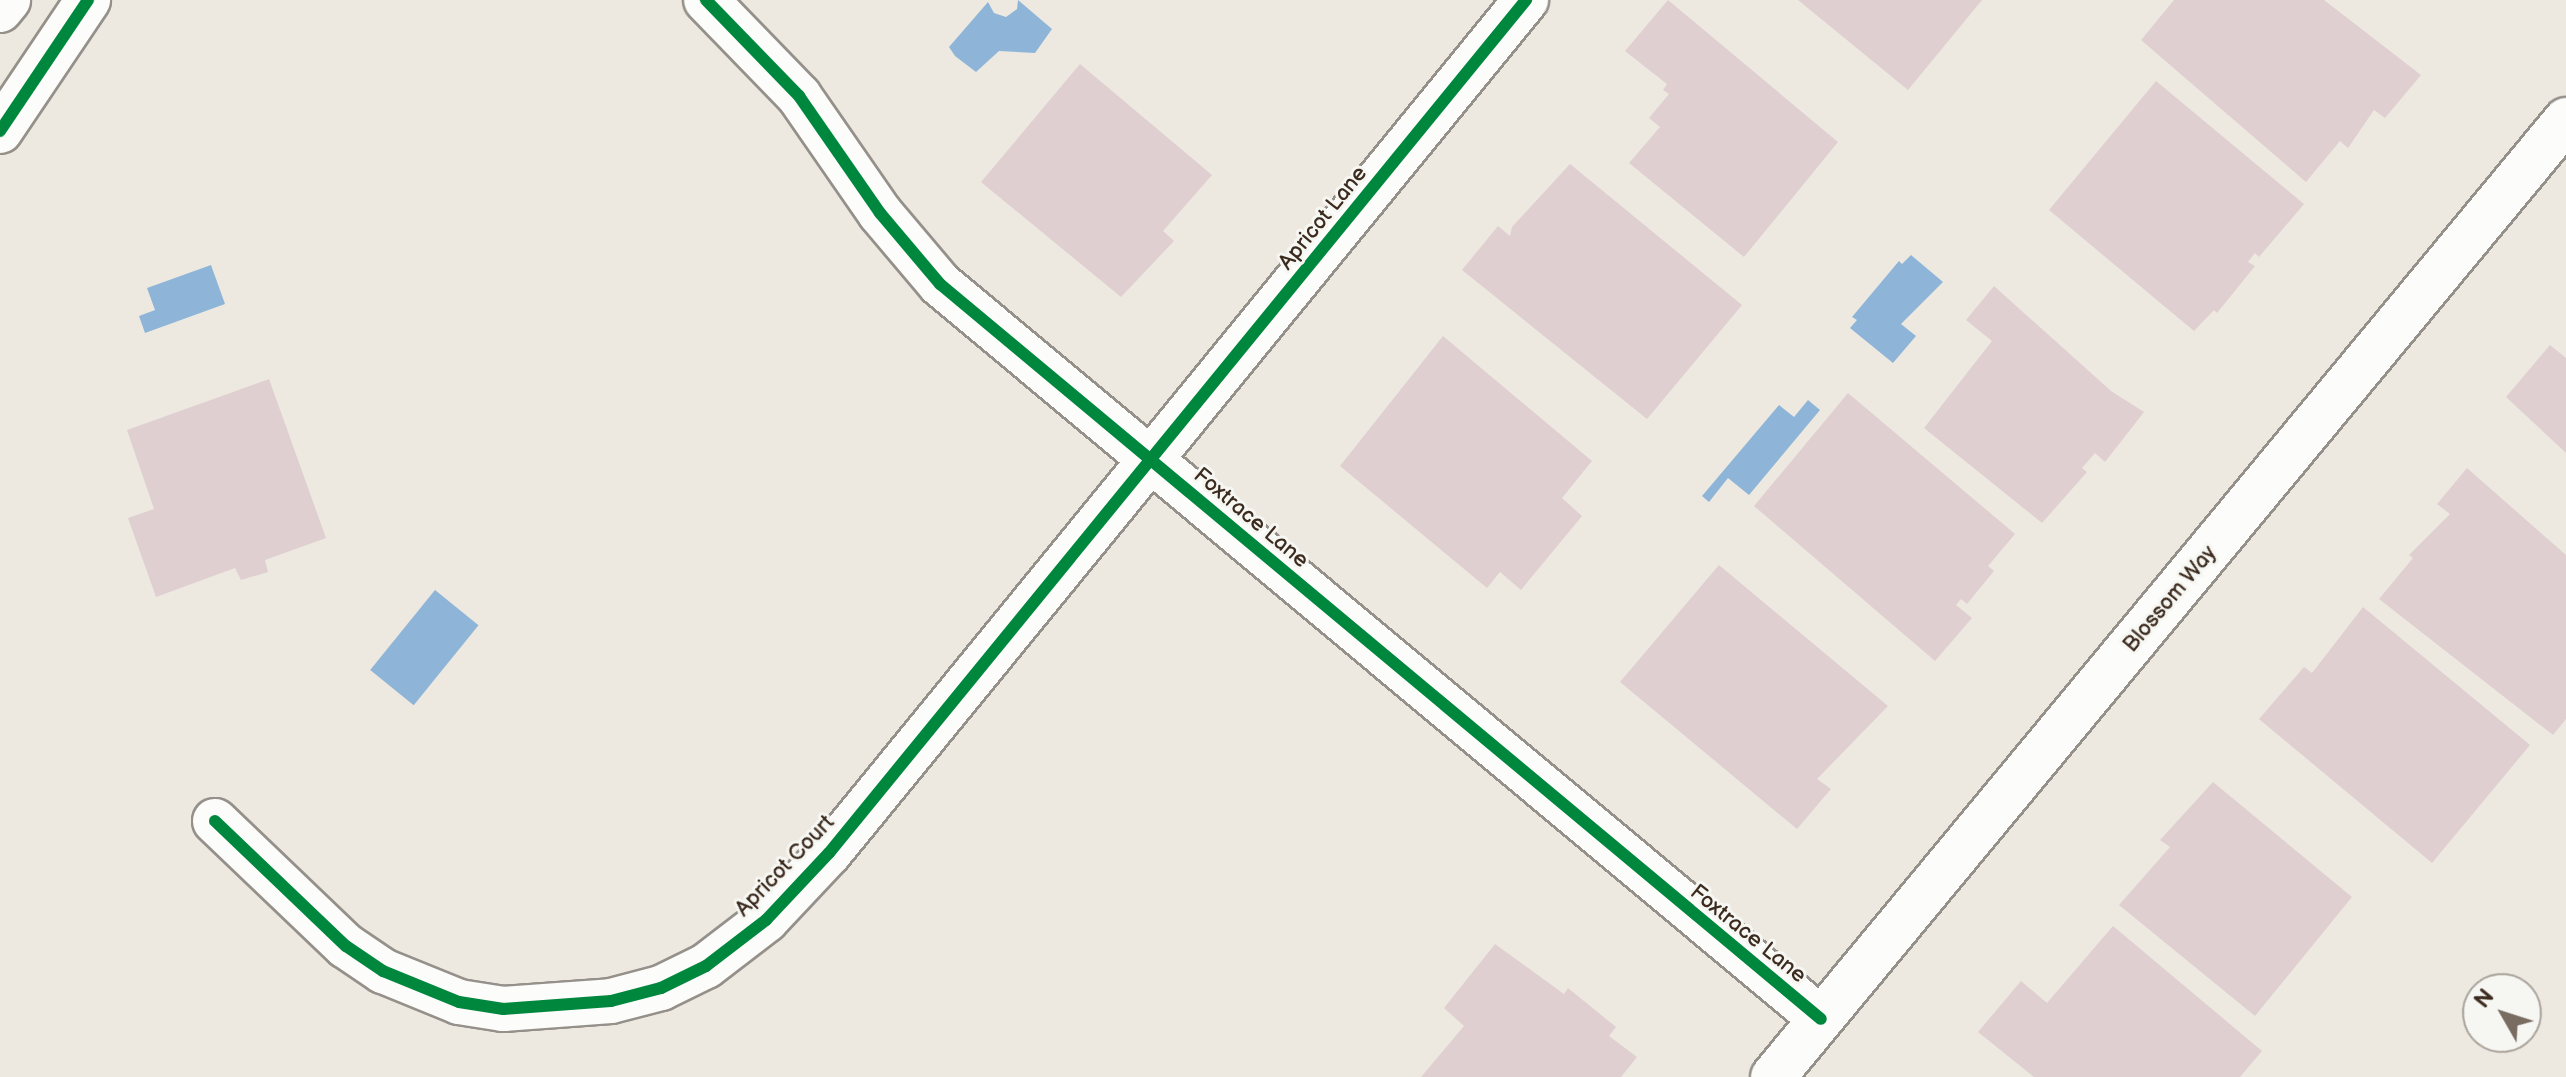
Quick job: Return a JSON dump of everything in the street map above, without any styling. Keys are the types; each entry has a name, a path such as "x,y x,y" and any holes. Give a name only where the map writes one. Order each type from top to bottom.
{"street":[{"path":"0,10 8,0"},
{"path":"0,131 88,0"},
{"name":"Foxtrace Lane","path":"706,0 799,96 880,213 940,284 1821,1019"},
{"name":"Apricot Lane","path":"1150,459 1526,0"},
{"name":"Blossom Way","path":"1773,1077 2566,120"},
{"name":"Apricot Court","path":"215,821 346,946 422,989 503,1009 611,1001 661,988 706,966 766,920 829,853 1150,459"}],"water":[{"path":"1018,0 1052,29 1035,53 999,51 976,72 955,56 949,47 988,2 994,13 1006,17 1017,9"},
{"path":"1911,255 1943,282 1901,324 1916,336 1893,363 1850,328 1857,320 1852,317 1899,261 1902,264"},
{"path":"211,265 225,304 145,333 139,316 155,310 147,288"},
{"path":"1808,400 1820,410 1749,495 1728,478 1709,502 1702,496 1779,405 1794,417"},
{"path":"435,590 479,625 414,705 370,670"}],"building":[{"path":"1668,0 1838,142 1744,257 1629,163 1660,127 1649,118 1669,94 1663,90 1667,84 1625,51"},
{"path":"1798,0 1982,0 1908,90"},
{"path":"2174,0 2324,0 2421,75 2385,118 2374,110 2348,148 2340,141 2306,182 2141,40"},
{"path":"1080,64 1212,175 1163,231 1174,241 1121,297 981,182"},
{"path":"2156,81 2304,204 2259,257 2255,253 2248,262 2255,266 2217,313 2214,310 2194,331 2049,210"},
{"path":"1570,164 1742,305 1647,419 1462,270 1498,226 1510,236 1512,227"},
{"path":"1994,286 2111,391 2144,412 2105,462 2095,453 2082,468 2087,472 2042,523 1924,428 1992,341 1966,320"},
{"path":"1443,336 1592,461 1562,498 1582,516 1521,590 1500,572 1487,588 1340,466"},
{"path":"2550,345 2566,358 2566,453 2506,397"},
{"path":"269,379 326,538 265,560 268,572 241,580 235,568 156,597 128,518 154,509 127,430"},
{"path":"1848,393 2015,534 1988,566 1994,571 1967,604 1961,599 1956,605 1972,618 1935,661 1754,506"},
{"path":"2467,468 2566,555 2566,719 2553,735 2379,599 2413,558 2409,555 2450,514 2437,504"},
{"path":"1719,565 1888,706 1817,779 1831,789 1797,829 1620,682"},
{"path":"2363,607 2530,745 2432,863 2259,719 2304,667 2312,673"},
{"path":"2213,782 2352,897 2255,1016 2119,905 2170,847 2160,840"},
{"path":"2113,926 2262,1051 2240,1077 2034,1077 1978,1032 2021,981 2047,1003"},
{"path":"1495,944 1564,994 1568,988 1616,1027 1609,1036 1637,1057 1621,1077 1421,1077 1464,1026 1444,1008"}],"cycle path":[{"path":"0,131 88,0"},
{"path":"706,0 799,96 880,213 940,284 1821,1019"},
{"path":"215,821 346,946 383,971 459,1002 503,1009 611,1001 661,988 706,966 766,920 829,853 1526,0"}]}
